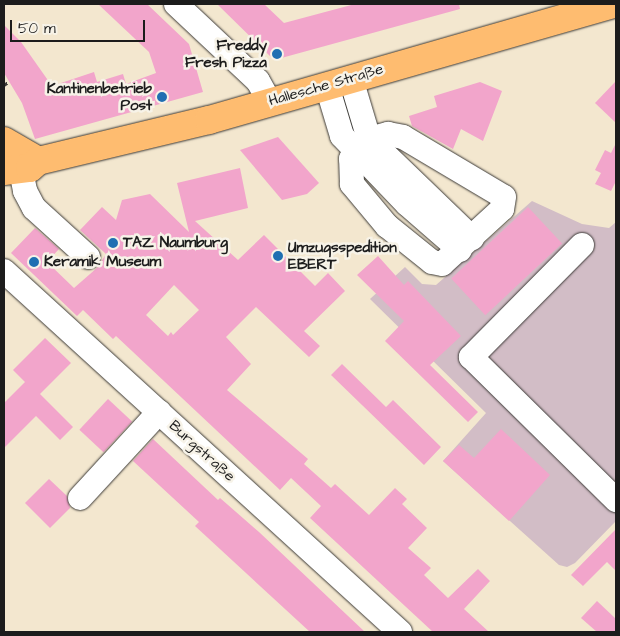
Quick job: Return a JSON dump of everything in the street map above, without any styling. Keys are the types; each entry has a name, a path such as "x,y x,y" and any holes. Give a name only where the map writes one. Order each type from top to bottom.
{"main road":[{"name":"Hallesche Straße","path":"21,167 209,120 600,6"},
{"path":"4,141 21,167"}],"street":[{"path":"176,4 258,81 269,101"},
{"path":"339,82 362,145 466,244 502,209 505,201 501,193 403,137 388,134 362,145"},
{"path":"21,167 25,191 34,208 88,257"},
{"path":"582,245 471,357 616,500"},
{"name":"Burgstraße","path":"7,280 159,412 400,632"},
{"path":"80,498 159,412"}],"path":[{"path":"4,84 10,80"}],"shaded area":[{"path":"532,201 582,224 609,228 616,222 616,521 575,563 567,567 559,565 443,461 486,413 370,299 405,267 422,284 436,285"}],"building":[{"path":"98,4 147,4 189,44 203,92 35,139 22,103 4,73 4,25 21,42 52,86 94,72 97,82 123,74 126,84 156,73 149,52"},
{"path":"217,4 264,4 284,23 355,4 459,4 460,9 274,60"},
{"path":"616,81 616,123 595,103"},
{"path":"480,82 502,91 483,141 461,129 453,149 412,126 409,116 437,107 434,96"},
{"path":"278,137 319,183 307,194 282,200 240,150"},
{"path":"616,143 616,181 611,191 595,184 601,173 595,170 605,150 611,153"},
{"path":"240,168 248,208 195,221 238,260 264,235 315,286 328,273 345,291 304,331 320,346 309,357 256,307 226,337 251,364 227,390 308,459 304,464 331,488 335,484 369,515 395,488 407,499 402,504 427,528 408,548 431,568 424,575 448,598 478,569 490,581 464,609 489,632 433,632 310,518 321,506 291,478 280,490 116,336 113,339 83,310 77,316 11,253 35,228 59,249 47,262 74,288 98,267 106,254 80,230 102,207 116,220 122,200 150,194 189,232 177,183","holes":["174,285 199,310 173,335 171,332 168,336 146,315"]},
{"path":"528,207 562,244 485,315 451,279"},
{"path":"378,256 404,285 408,281 461,336 430,365 478,412 468,422 385,341 404,321 357,275"},
{"path":"45,338 71,363 40,394 73,427 60,440 36,416 4,448 4,403 25,382 13,370"},
{"path":"342,364 386,407 393,400 441,447 424,465 331,375"},
{"path":"108,399 132,422 103,452 79,430"},
{"path":"501,429 550,475 509,521 443,461 459,445 474,458"},
{"path":"153,439 218,500 220,498 259,532 365,632 310,632 195,526 199,522 133,461"},
{"path":"49,479 67,496 70,508 50,528 25,503"},
{"path":"616,529 616,571 607,562 583,586 571,575"},
{"path":"597,601 616,619 616,632 597,632 581,618"}],"place":[{"name":"Freddy Fresh Pizza","path":"277,54"},
{"name":"Kantinenbetrieb Post","path":"162,97"},
{"name":"TAZ Naumburg","path":"113,243"},
{"name":"Umzugsspedition EBERT","path":"278,256"},
{"name":"Keramik Museum","path":"34,262"}]}
